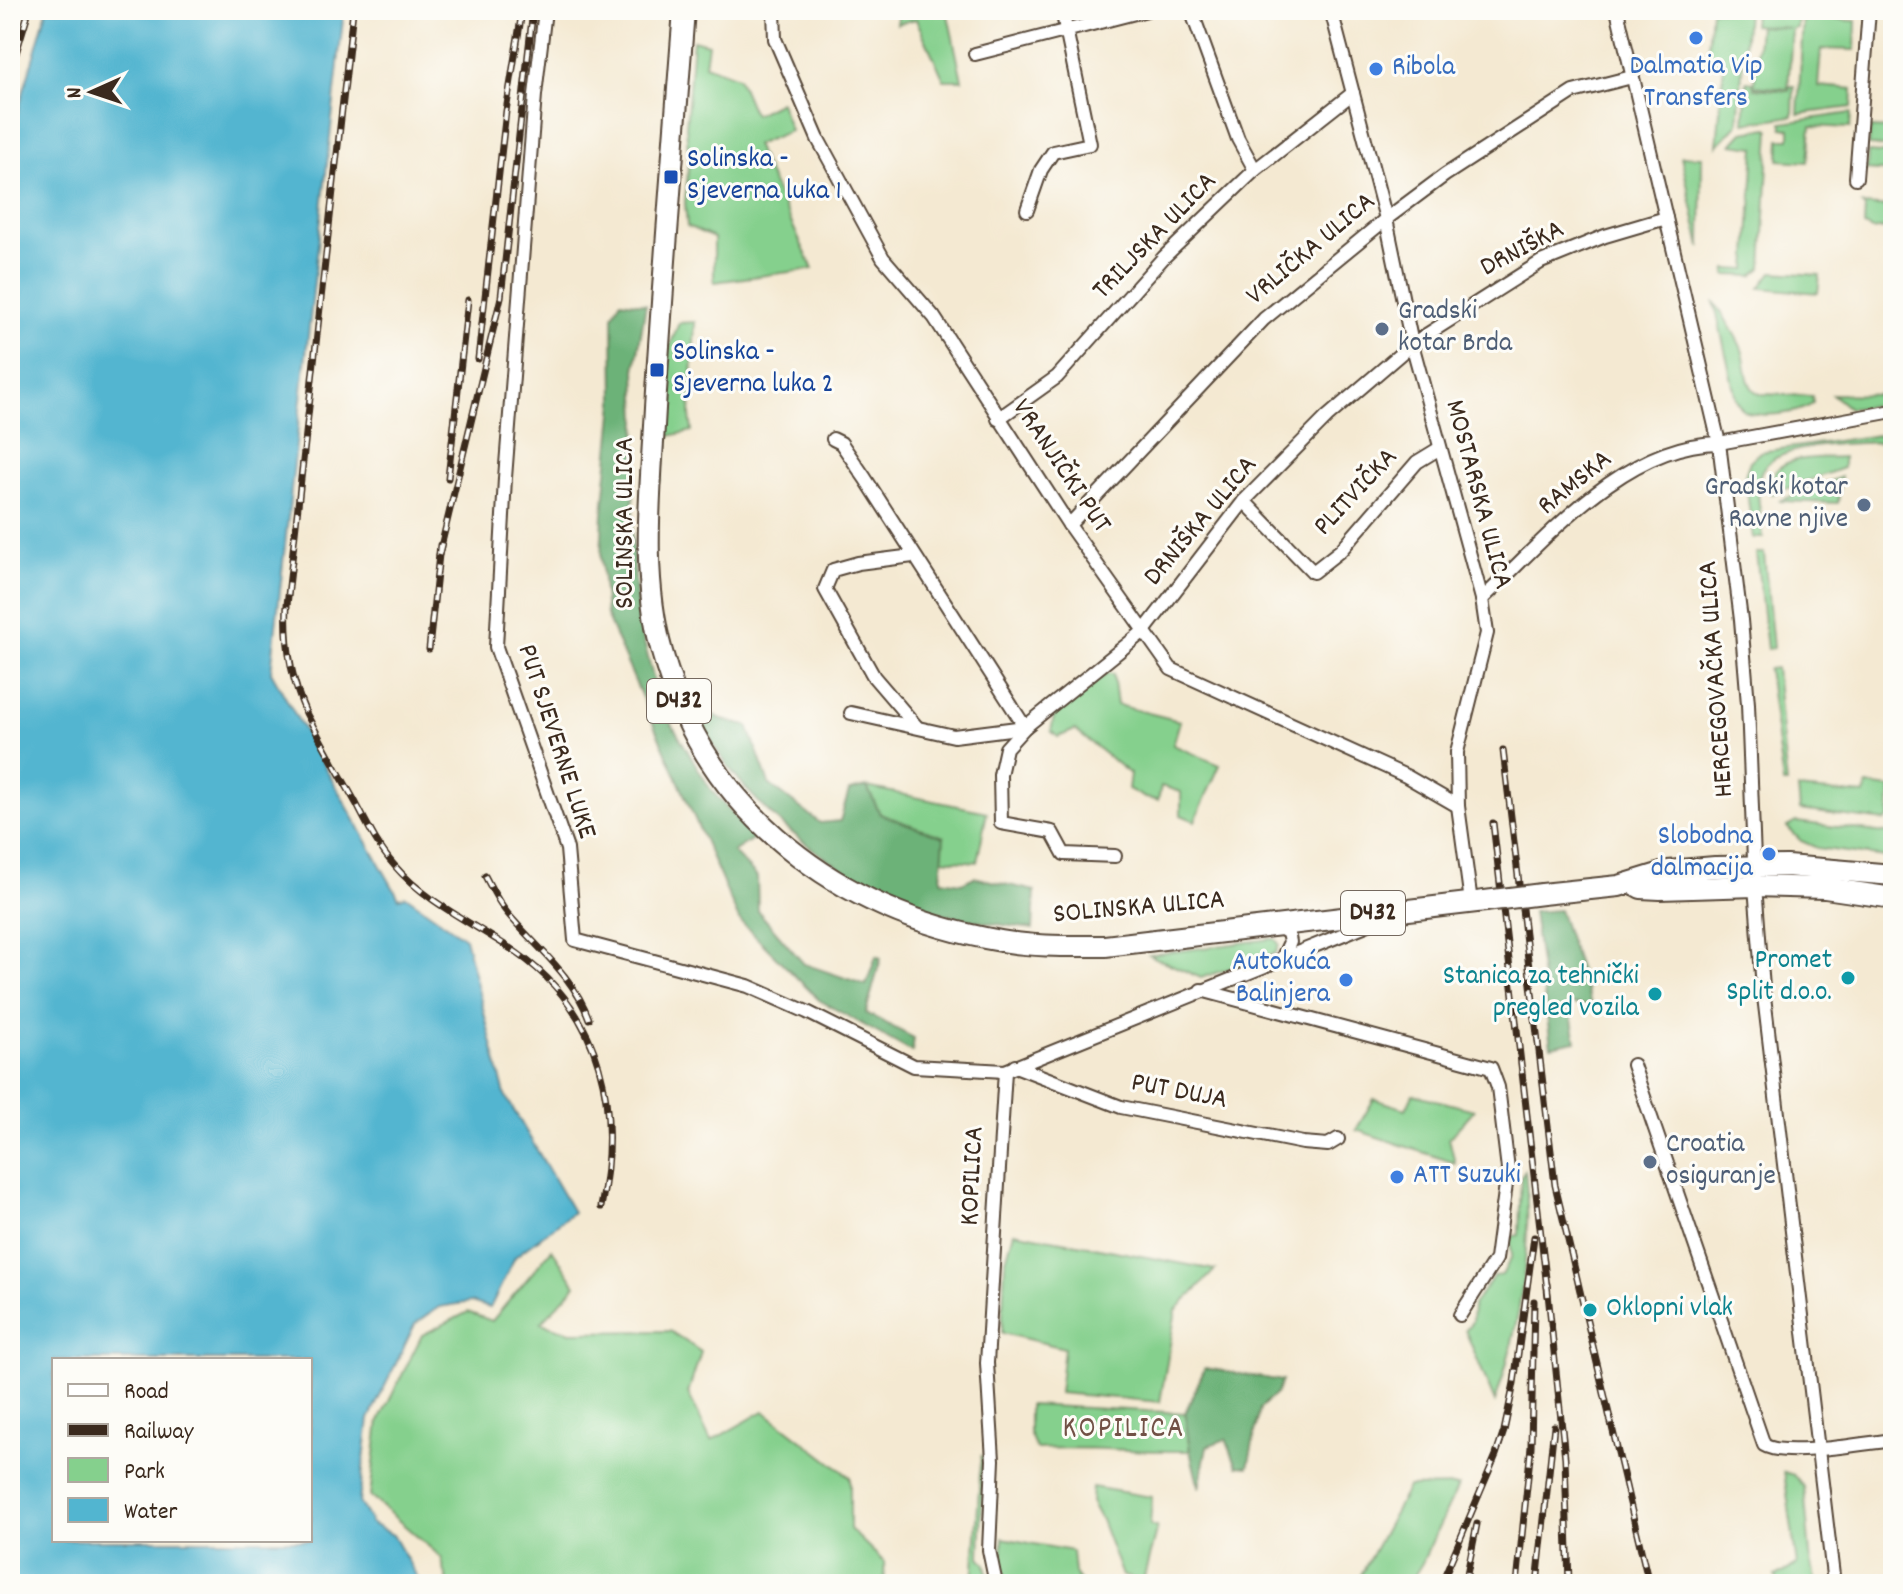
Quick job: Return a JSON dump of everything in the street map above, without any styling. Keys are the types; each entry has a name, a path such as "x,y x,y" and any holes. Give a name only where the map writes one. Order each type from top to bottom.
{"main road":[{"name":"SOLINSKA ULICA","path":"684,10 657,370 649,517 650,576 661,650 674,690 703,753 747,810 812,867 874,903 952,930 1002,941 1050,946 1105,946 1478,902"},
{"name":"D432","path":"1478,902 1632,883 1668,871 1753,865 1893,875"},
{"name":"D432","path":"1632,883 1641,888 1660,889 1755,886 1825,888 1893,898"}],"street":[{"name":"PUT SJEVERNE LUKE","path":"545,10 535,95 505,478 496,647 567,849 575,940 748,986 914,1066 1010,1068"},
{"name":"VRANJIČKI PUT","path":"774,10 775,39 825,153 883,258 934,317 1069,525 1171,669 1406,776 1458,806"},
{"path":"1027,210 1041,170 1053,152 1090,144 1062,10"},
{"path":"975,54 1147,10"},
{"path":"1191,10 1238,139 1255,170"},
{"name":"MOSTARSKA ULICA","path":"1331,10 1386,219 1412,344 1482,599 1487,633 1457,752 1458,806 1478,902"},
{"name":"HERCEGOVAČKA ULICA","path":"1617,10 1719,443 1747,690 1753,865 1763,988 1834,1584"},
{"path":"1856,178 1869,10"},
{"name":"VRLIČKA ULICA","path":"1069,525 1264,319 1386,219 1445,175 1573,92 1632,77"},
{"name":"TRILJSKA ULICA","path":"998,419 1057,377 1164,257 1255,170 1353,93"},
{"name":"DRNIŠKA","path":"1412,344 1541,262 1605,236 1666,218"},
{"name":"DRNIŠKA ULICA","path":"1025,727 1144,631 1244,501 1327,417 1412,344"},
{"name":"RAMSKA","path":"1482,599 1600,489 1655,455 1695,443 1719,443 1893,411"},
{"path":"833,439 841,443 865,478 1025,727"},
{"name":"PLITVIČKA","path":"1244,501 1313,572 1341,550 1417,462 1440,448"},
{"path":"913,556 858,563 833,570 825,589 874,677 916,726"},
{"path":"851,713 954,736 1025,727"},
{"path":"1025,727 1006,748 1000,775 1001,823 1052,832 1064,854 1115,856"},
{"path":"1010,1068 1405,910"},
{"path":"1275,924 1288,933 1290,942 1283,957"},
{"path":"1201,990 1491,1068 1498,1087 1508,1169 1506,1185 1496,1259 1460,1315"},
{"path":"1633,1065 1764,1445 1772,1450 1817,1449 1893,1440"},
{"name":"PUT DUJA","path":"1010,1068 1121,1107 1303,1143 1328,1145 1338,1139"},
{"name":"KOPILICA","path":"996,1584 989,1550 993,1460 987,1363 1010,1068"}],"green space":[{"path":"899,10 947,10 962,80 944,80 916,19 897,24"},
{"path":"1711,10 1747,12 1738,124 1717,146 1724,63 1707,61"},
{"path":"1754,13 1798,16 1797,28 1792,29 1788,89 1754,86 1759,26 1789,28 1753,25"},
{"path":"1803,17 1856,21 1855,50 1821,49 1818,86 1853,89 1852,107 1798,114"},
{"path":"693,40 708,44 705,65 738,77 754,115 780,102 790,131 755,145 813,269 714,282 714,238 687,226 685,202 689,160 686,127"},
{"path":"1747,81 1753,82 1754,88 1789,91 1790,86 1794,86 1793,116 1744,123"},
{"path":"1851,113 1850,128 1811,126 1808,162 1779,160 1780,139 1790,139 1790,129 1782,128 1782,123"},
{"path":"1768,128 1762,268 1753,276 1726,275 1727,269 1747,270 1755,147 1732,144 1743,132"},
{"path":"1870,128 1893,129 1893,147 1869,146"},
{"path":"1868,152 1893,154 1893,172 1864,170 1867,169"},
{"path":"1681,156 1702,157 1701,247"},
{"path":"1862,205 1893,207 1893,235 1887,228 1872,230 1864,226 1865,208"},
{"path":"1772,272 1820,275 1818,293 1760,288"},
{"path":"620,301 646,304 635,370 637,419 632,536 638,619 657,692 671,723 711,790 754,838 733,852 757,877 758,911 804,964 866,985 876,956 881,958 866,1013 914,1038 912,1052 819,1000 739,920 606,615 601,557 614,402 613,316"},
{"path":"1714,301 1741,347 1748,380 1755,391 1760,394 1812,396 1813,403 1779,414 1743,410 1736,399"},
{"path":"695,322 690,415 692,431 669,436 660,482 668,351 679,323"},
{"path":"1893,389 1893,401 1890,403 1855,408 1849,408 1832,394 1887,395"},
{"path":"1893,433 1893,442 1819,446 1781,456 1767,464 1760,475 1758,498 1763,538 1753,538 1745,475 1750,461 1760,452"},
{"path":"1843,457 1843,468 1772,494 1770,491 1772,478 1785,464 1807,458"},
{"path":"1841,477 1838,503 1779,501"},
{"path":"1756,553 1764,553 1773,648 1767,649"},
{"path":"1776,668 1787,784 1783,784 1768,669"},
{"path":"680,671 692,694 705,709 723,720 748,726 769,784 820,823 840,821 849,791 867,787 880,814 944,837 941,880 962,883 974,877 1035,891 1033,929 964,919 916,905 877,888 803,841 770,813 740,781 715,747 695,711"},
{"path":"1107,673 1113,674 1117,705 1180,721 1173,745 1220,765 1195,821 1181,815 1181,792 1161,786 1158,800 1145,798 1128,789 1130,774 1075,730 1058,737 1051,731 1055,712"},
{"path":"1867,785 1891,788 1889,817 1885,821 1800,810 1798,789 1865,795"},
{"path":"867,787 987,812 977,862 942,859 943,837 880,814"},
{"path":"1796,822 1893,834 1893,858 1817,848 1801,841 1787,827"},
{"path":"1559,910 1592,1006 1569,1004 1576,1041 1551,1046 1533,912"},
{"path":"1275,939 1279,944 1276,953 1201,978 1149,955"},
{"path":"1413,1094 1474,1110 1449,1138 1455,1163 1356,1130 1374,1099 1406,1109"},
{"path":"1525,1170 1527,1228 1522,1288 1511,1347 1495,1402 1465,1330 1472,1322 1473,1305 1494,1276 1502,1275 1512,1256 1510,1237 1519,1235 1521,1176"},
{"path":"1014,1232 1215,1270 1176,1310 1160,1402 1059,1393 1064,1348 1002,1333 1005,1263"},
{"path":"552,1249 576,1285 541,1323 571,1332 670,1331 701,1352 688,1393 711,1441 764,1411 850,1477 850,1529 884,1562 885,1584 448,1584 441,1557 370,1496 379,1421 422,1335 468,1312 492,1321"},
{"path":"1205,1368 1282,1381 1276,1394 1260,1408 1248,1467 1237,1466 1226,1439 1207,1446 1199,1488 1185,1413"},
{"path":"1029,1405 1185,1413 1190,1451 1036,1449 1029,1432"},
{"path":"981,1456 984,1457 980,1557 986,1564 989,1584 973,1584"},
{"path":"1784,1472 1794,1475 1804,1487 1816,1584 1779,1584 1775,1577 1797,1565"},
{"path":"1458,1486 1409,1584 1356,1584 1408,1487"},
{"path":"1092,1487 1152,1497 1150,1526 1157,1527 1143,1581 1122,1576 1091,1502"},
{"path":"1003,1538 1072,1551 1074,1573 1082,1584 1007,1584 1002,1562"}],"water":[{"path":"47,10 344,10 271,672 399,898 406,896 465,938 505,1095 573,1212 515,1257 490,1308 471,1302 439,1307 415,1324 369,1419 359,1502 372,1524 393,1535 421,1584 10,1584 10,139"}],"railway":[{"path":"10,73 29,10"},
{"path":"353,10 287,605 292,673 306,713 388,858 421,891 517,953 546,977 569,1004 587,1034 599,1066 606,1100 607,1171 601,1207"},
{"path":"439,555 501,297 533,10"},
{"path":"478,359 506,111 521,18"},
{"path":"448,478 468,300"},
{"path":"429,649 440,545"},
{"path":"1503,750 1555,1185 1649,1584"},
{"path":"1493,823 1548,1296"},
{"path":"485,876 508,914 564,975 589,1019"},
{"path":"1441,1584 1504,1431 1514,1383 1534,1237"},
{"path":"1547,1284 1565,1458 1569,1584"},
{"path":"1517,1584 1531,1447 1534,1301"},
{"path":"1537,1584 1554,1426"},
{"path":"1465,1584 1477,1524"}],"place":[{"name":"Dalmatia Vip Transfers","path":"1696,38"},
{"name":"Ribola","path":"1376,69"},
{"name":"Solinska - Sjeverna luka 1","path":"671,177"},
{"name":"Gradski kotar Brda","path":"1382,329"},
{"name":"Solinska - Sjeverna luka 2","path":"657,370"},
{"name":"Gradski kotar Ravne njive","path":"1864,505"},
{"name":"Slobodna dalmacija","path":"1769,854"},
{"name":"Promet Split d.o.o.","path":"1848,978"},
{"name":"Autokuća Balinjera","path":"1346,980"},
{"name":"Stanica za tehnički pregled vozila","path":"1655,994"},
{"name":"Croatia osiguranje","path":"1650,1162"},
{"name":"ATT Suzuki","path":"1397,1177"},
{"name":"Oklopni vlak","path":"1590,1310"}],"district":[{"name":"KOPILICA","path":"1124,1430"}]}
